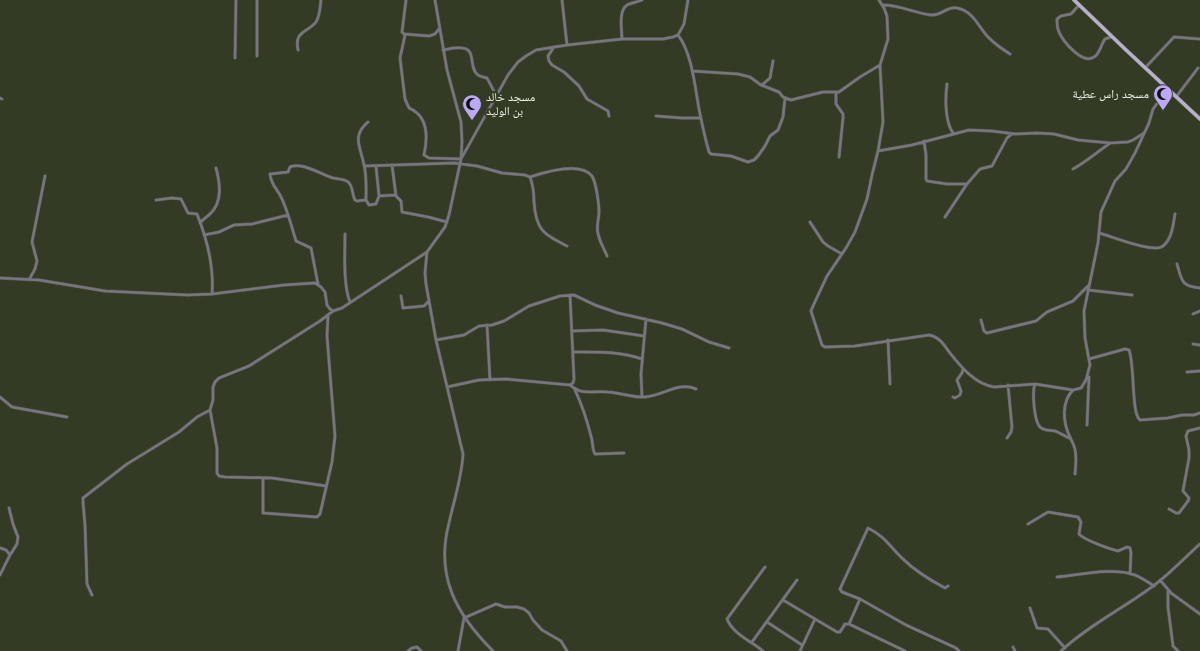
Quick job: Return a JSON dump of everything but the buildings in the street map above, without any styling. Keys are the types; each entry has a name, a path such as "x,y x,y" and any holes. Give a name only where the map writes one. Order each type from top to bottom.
{"main road":[{"path":"1074,0 1200,119"}],"street":[{"path":"235,58 236,0"},
{"path":"257,0 257,56"},
{"path":"298,50 298,37 316,21 320,12 321,0"},
{"path":"406,0 402,32 405,35 400,58 405,99 409,108 416,110 422,118 427,136 424,155 429,158 461,159"},
{"path":"326,486 263,478 219,476 217,473 217,448 210,410 213,400 213,387 219,378 249,366 328,316 333,311 342,308 427,252 447,222 461,159 461,122 443,50 435,0"},
{"path":"562,0 567,45"},
{"path":"622,40 622,13 624,8 627,5 642,0"},
{"path":"461,159 508,75 518,62 536,50 554,46 622,40 663,39 673,37 678,35 684,24 688,0"},
{"path":"879,0 886,16 888,39 880,65 883,122 867,200 852,239 827,276 812,311 822,345 829,347 855,346 924,335 934,336 941,341 963,368 988,386 994,387 1035,384 1073,390 1081,388 1088,374"},
{"path":"1079,4 1071,14 1061,16 1057,19 1058,31 1076,54 1081,57 1095,57 1105,39 1112,37"},
{"path":"882,5 900,6 930,15 953,8 959,8 974,17 989,38 1010,54"},
{"path":"405,35 429,36 435,34 439,29"},
{"path":"678,35 683,41 696,84 701,118 710,153 731,156 748,162 758,156 770,136 778,130 783,117 785,98"},
{"path":"1146,68 1174,37 1200,39"},
{"path":"554,46 548,56 552,65 564,72 579,86 587,99 608,111 609,116"},
{"path":"443,50 460,48 467,49 471,53 473,70 479,76 487,78 497,95"},
{"path":"762,85 770,78 773,62"},
{"path":"692,71 738,74 750,77 791,100 822,92 836,93 880,65"},
{"path":"1176,97 1198,68"},
{"path":"947,84 946,97 948,119 953,133"},
{"path":"1087,425 1088,374 1090,359 1085,338 1084,311 1098,243 1102,209 1115,181 1129,164 1139,145 1154,109 1168,89"},
{"path":"836,93 836,104 843,114 839,157"},
{"path":"656,116 701,118"},
{"path":"368,122 364,126 358,143 365,166 366,200 369,205 373,206 376,204 379,196 376,166"},
{"path":"878,151 968,130 1012,134 1050,134 1078,140 1110,143 1133,140 1144,133"},
{"path":"945,217 967,184 980,169 992,166 1007,138 1012,134"},
{"path":"1133,140 1139,145"},
{"path":"924,141 927,181 947,184 967,184"},
{"path":"1073,168 1089,160 1094,154 1110,143"},
{"path":"365,166 460,164 530,177 542,173 565,169 582,171 592,176 599,212 597,232 606,256"},
{"path":"318,285 311,248 296,241 283,200 278,191 273,187 270,174 287,173 290,166 293,165 303,167 333,178 347,181 350,185 355,200 366,200"},
{"path":"392,165 395,195 402,203 402,212 447,222"},
{"path":"200,223 210,214 219,200 219,179 216,168"},
{"path":"29,280 35,269 37,261 32,242 45,176"},
{"path":"530,177 533,183 538,224 552,239 567,246"},
{"path":"379,196 395,195"},
{"path":"156,200 172,198 181,199 188,213 197,214 204,235 213,280 212,294"},
{"path":"1099,233 1148,248 1161,248 1164,246 1170,235 1175,214"},
{"path":"204,235 219,232 234,225 252,224 288,215"},
{"path":"810,222 823,242 842,254"},
{"path":"345,234 348,297 350,302"},
{"path":"427,252 426,284 436,340 461,444 463,459 447,531 445,561 448,583 464,618 475,633 493,651"},
{"path":"418,258 422,258 426,262"},
{"path":"1177,264 1185,285 1200,288"},
{"path":"0,278 72,284 112,291 171,294 212,294 310,283 318,285 325,292 330,309 333,311"},
{"path":"981,320 984,331 987,332 1036,321 1047,312 1073,301 1089,286"},
{"path":"1088,290 1132,295"},
{"path":"570,295 574,379 573,383 570,385"},
{"path":"436,340 464,335 479,326 504,321 529,306 560,296 576,295 618,313 682,329 709,342 729,348"},
{"path":"401,296 403,308 424,306 429,301"},
{"path":"1193,314 1200,311"},
{"path":"263,478 262,511 264,514 317,517 321,512 333,456 335,436 327,336 328,316"},
{"path":"642,397 642,359 646,319"},
{"path":"487,325 490,380"},
{"path":"572,330 603,330 644,336"},
{"path":"888,340 890,384"},
{"path":"1193,344 1200,345"},
{"path":"1090,359 1125,349 1129,350 1136,416 1140,420 1194,415 1200,413"},
{"path":"573,352 607,352 642,359"},
{"path":"953,397 955,398 960,395 961,391 957,380 962,374 963,368"},
{"path":"1186,372 1200,371"},
{"path":"447,386 472,381 511,379 570,385 575,389 588,392 608,392 636,397 651,396 681,387 692,387 696,389"},
{"path":"1035,384 1033,392 1036,417 1039,426 1044,429 1056,431 1070,438"},
{"path":"1007,438 1012,427 1008,385"},
{"path":"575,389 592,437 593,452 595,454 624,453"},
{"path":"1073,390 1066,398 1065,423 1074,446 1076,456 1075,474"},
{"path":"0,397 12,408 67,417"},
{"path":"92,595 87,584 83,498 127,464 179,432 197,417 210,410"},
{"path":"1168,509 1179,513 1188,501 1189,498 1183,491 1189,458 1186,436 1188,431 1200,428"},
{"path":"0,575 17,544 18,537 9,508"},
{"path":"1028,524 1044,513 1048,512 1078,517 1082,522 1079,534 1081,537 1116,550 1122,550 1127,547 1130,548 1132,553 1130,574"},
{"path":"948,586 945,588 928,579 904,560 890,544 868,528 840,589 842,592 860,599 906,624 956,648 959,651"},
{"path":"1061,651 1087,629 1154,586 1200,544"},
{"path":"0,548 6,550 10,555"},
{"path":"763,651 738,633 727,619 765,567"},
{"path":"1057,577 1111,572 1130,574 1139,577 1154,586"},
{"path":"752,642 797,580"},
{"path":"1160,580 1168,591 1200,614"},
{"path":"1168,591 1168,607 1173,646 1178,651"},
{"path":"849,624 860,599"},
{"path":"783,600 837,632 840,632 845,624 849,624 905,651"},
{"path":"464,618 496,604 524,609 542,630 561,641 567,651"},
{"path":"1030,608 1037,628 1048,629 1065,648"},
{"path":"458,651 464,618"},
{"path":"800,651 815,619"},
{"path":"767,622 802,645"},
{"path":"1013,646 1015,651"},
{"path":"408,651 415,647 422,651"}],"place":[{"name":"مسجد راس عطية","path":"1163,111"},
{"name":"مسجد خالد بن الوليد","path":"472,121"}]}
